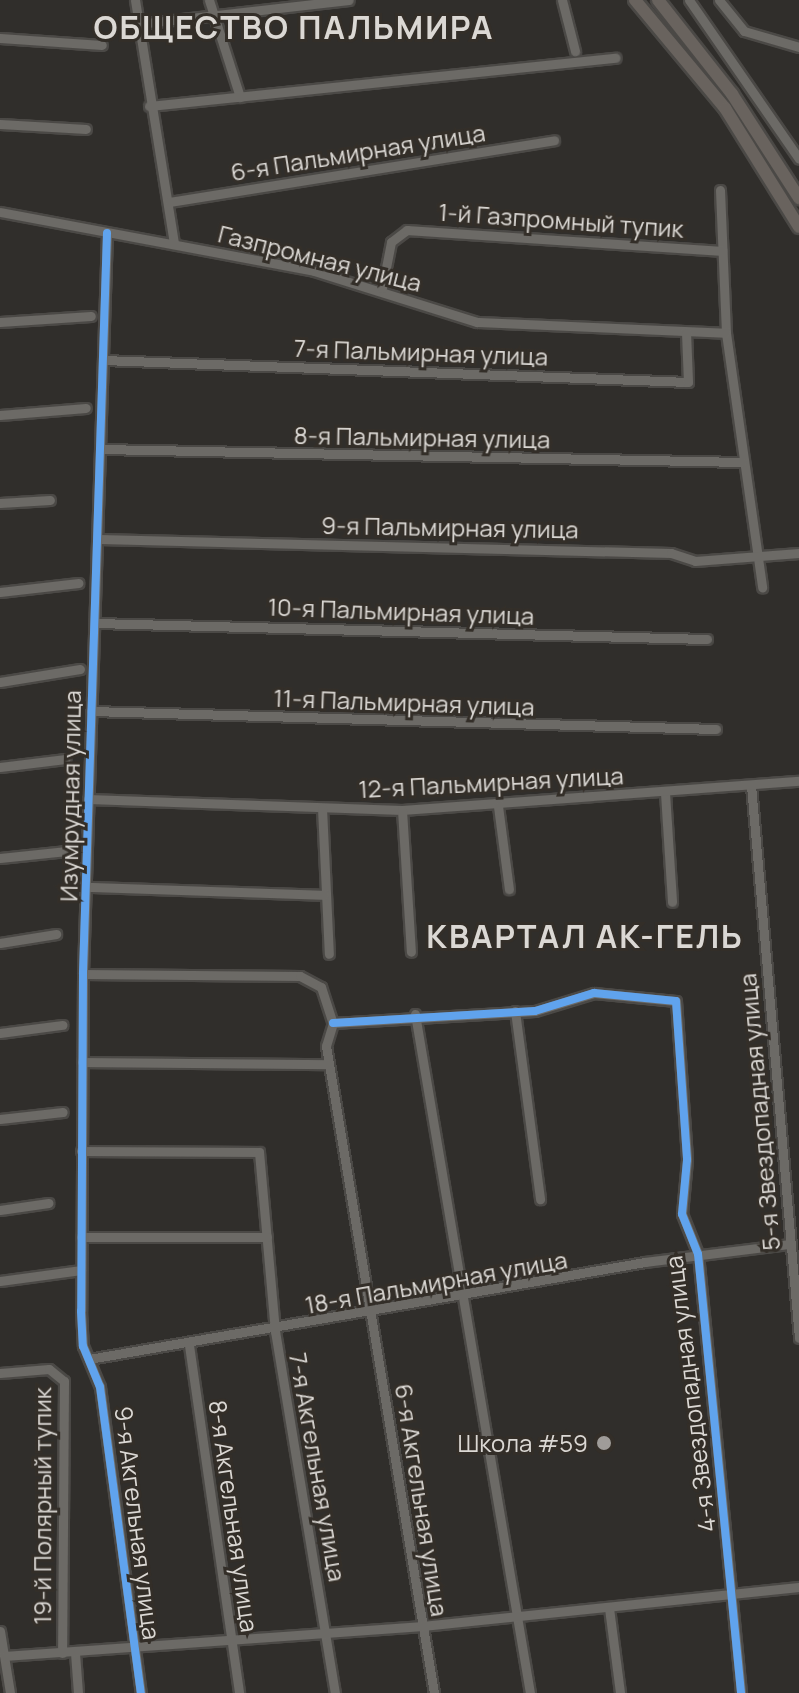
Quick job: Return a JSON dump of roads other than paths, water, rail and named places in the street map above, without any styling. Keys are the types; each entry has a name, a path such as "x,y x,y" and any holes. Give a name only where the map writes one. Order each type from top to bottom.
{"main road":[{"path":"635,0 725,108 799,227"},
{"path":"658,0 725,83 799,198"}],"street":[{"path":"135,0 149,106 169,202 174,244"},
{"path":"209,0 240,97"},
{"path":"138,24 349,0"},
{"path":"562,0 575,51"},
{"path":"689,0 799,159"},
{"path":"719,0 744,31 799,47"},
{"path":"0,38 102,45"},
{"path":"149,106 616,58"},
{"path":"0,124 86,129"},
{"name":"6-я Пальмирная улица","path":"169,202 554,140"},
{"path":"720,190 726,333 755,559 762,587"},
{"name":"Газпромная улица","path":"0,212 174,244 382,288 477,322 726,333"},
{"name":"Изумрудная улица","path":"89,1359 81,1270 83,974 89,887 88,799 107,233"},
{"name":"1-й Газпромный тупик","path":"382,288 397,233 722,251"},
{"path":"0,322 91,316"},
{"name":"7-я Пальмирная улица","path":"103,360 688,382 686,333"},
{"path":"0,415 86,408"},
{"name":"8-я Пальмирная улица","path":"101,449 742,462"},
{"path":"0,503 50,500"},
{"name":"9-я Пальмирная улица","path":"99,539 755,559 799,553"},
{"path":"0,592 78,583"},
{"name":"10-я Пальмирная улица","path":"95,623 707,639"},
{"path":"0,682 80,669"},
{"name":"11-я Пальмирная улица","path":"91,711 716,729"},
{"path":"0,767 66,759"},
{"name":"12-я Пальмирная улица","path":"88,799 402,810 498,806 799,781"},
{"name":"5-я Звездопадная улица","path":"751,785 799,1338"},
{"path":"665,793 672,902"},
{"path":"498,806 509,889"},
{"path":"322,808 329,954"},
{"path":"402,810 411,952"},
{"path":"0,858 67,851"},
{"path":"89,887 324,895"},
{"path":"0,943 56,934"},
{"path":"83,974 300,976 321,987 333,1023 415,1014 515,1011 540,1199"},
{"name":"4-я Звездопадная улица","path":"515,1011 556,1008 594,993 676,1001 687,1160 682,1214 698,1254 741,1693"},
{"path":"415,1014 460,1296 520,1616 530,1693"},
{"name":"6-я Акгельная улица","path":"333,1023 329,1064 434,1693"},
{"path":"0,1033 62,1025"},
{"path":"82,1062 329,1064"},
{"path":"0,1119 63,1112"},
{"name":"7-я Акгельная улица","path":"81,1151 259,1152 275,1331 335,1693"},
{"path":"0,1210 48,1203"},
{"path":"81,1237 267,1237"},
{"name":"18-я Пальмирная улица","path":"89,1359 275,1331 698,1254 790,1244"},
{"path":"0,1281 81,1270"},
{"name":"8-я Акгельная улица","path":"189,1345 239,1693"},
{"name":"9-я Акгельная улица","path":"89,1359 100,1387 141,1693"},
{"name":"19-й Полярный тупик","path":"0,1373 49,1369 64,1381 62,1653"},
{"path":"5,1656 422,1626 799,1587"},
{"path":"609,1608 620,1693"},
{"path":"0,1631 6,1687"},
{"path":"75,1653 78,1693"}],"place":[{"name":"Школа #59","path":"604,1443"}],"district":[{"name":"ОБЩЕСТВО ПАЛЬМИРА","path":"294,27"},
{"name":"КВАРТАЛ АК-ГЕЛЬ","path":"585,936"}]}
